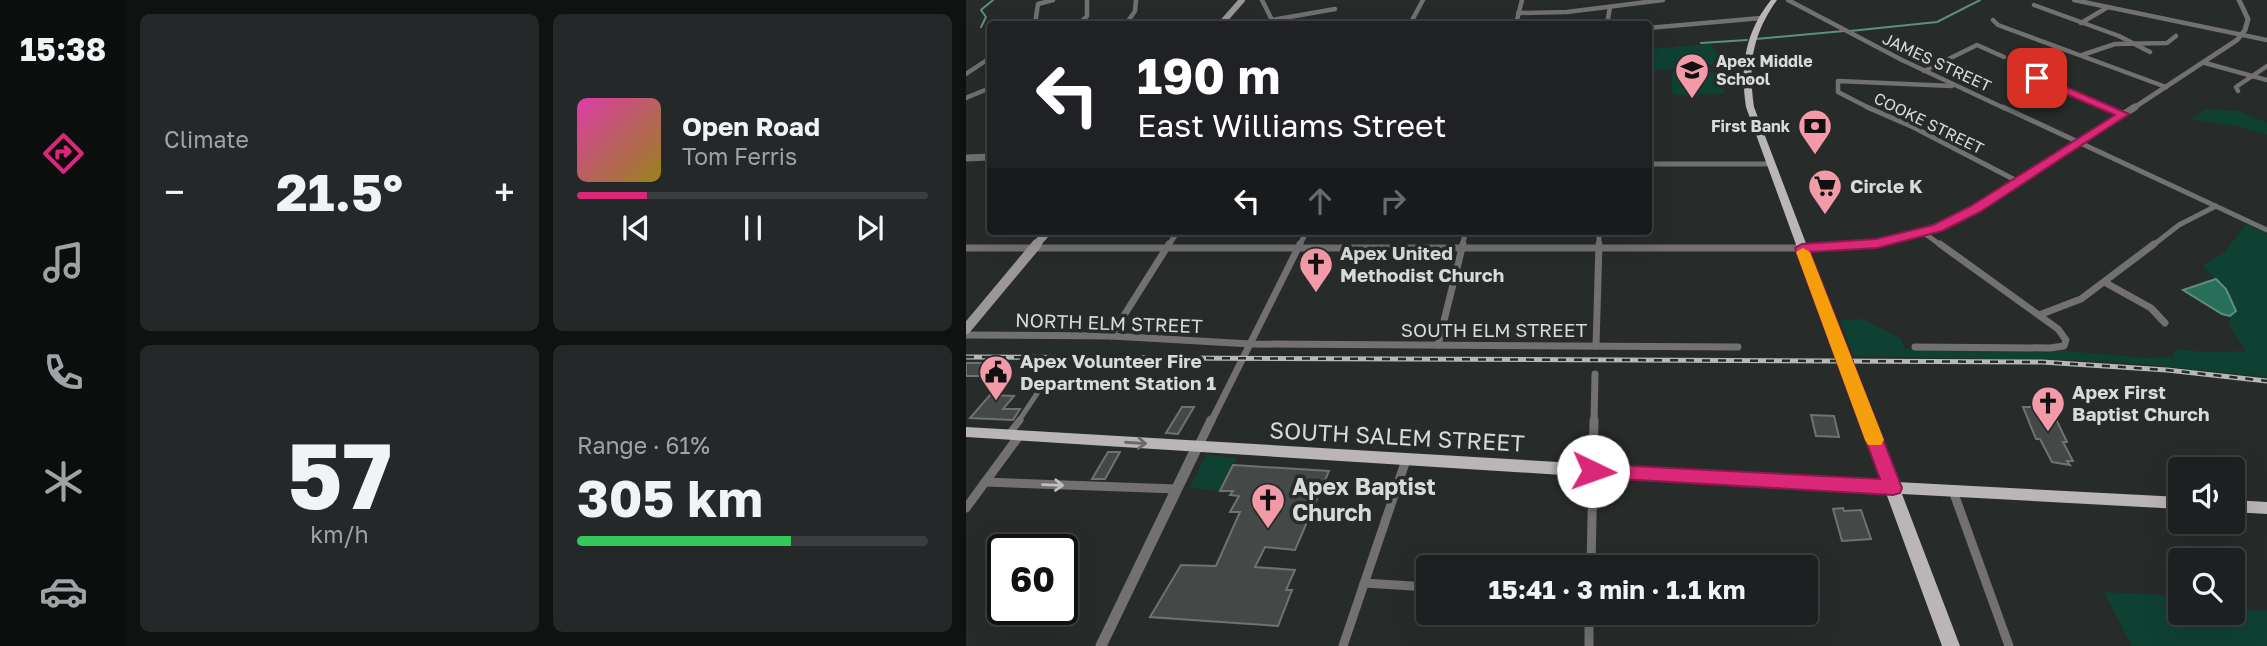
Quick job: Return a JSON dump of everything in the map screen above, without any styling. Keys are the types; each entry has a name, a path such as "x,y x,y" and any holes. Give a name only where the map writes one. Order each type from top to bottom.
{"main road":[{"path":"1224,21 1242,0"},
{"path":"1774,0 1762,18 1750,45 1746,78 1750,107 1769,164 1951,646"},
{"path":"966,329 1045,235"},
{"name":"SOUTH SALEM STREET","path":"966,432 1593,471 2168,502"},
{"path":"2245,507 2267,508"}],"street":[{"path":"1036,21 1038,4 1053,0"},
{"path":"1082,21 1088,12 1087,0"},
{"path":"1128,21 1135,11 1136,0"},
{"path":"1262,0 1272,21"},
{"path":"1412,21 1423,0"},
{"path":"1517,21 1522,0"},
{"path":"1518,13 1558,13 1663,0"},
{"name":"JAMES STREET","path":"1788,0 1924,71 2267,230"},
{"path":"2074,0 2267,40"},
{"path":"966,248 1802,248 1877,244 1924,233 1960,218 2204,63 2243,35 2249,18 2239,0"},
{"path":"2034,5 2119,36 2150,52"},
{"path":"1608,21 1611,7"},
{"path":"2081,23 2108,7"},
{"path":"1278,21 1335,9"},
{"path":"1652,28 1762,18"},
{"path":"1993,20 1998,25 2166,87"},
{"path":"2081,55 2109,46 2167,43 2176,36"},
{"path":"1924,71 1977,45 2004,57"},
{"path":"966,74 987,60"},
{"path":"1942,62 1966,69"},
{"path":"2204,63 2267,80"},
{"path":"2238,91 2236,87 2267,66"},
{"path":"2037,78 2123,114"},
{"name":"COOKE STREET","path":"1957,86 1838,81 1838,92 2019,182"},
{"path":"966,98 987,89"},
{"path":"966,158 987,157"},
{"path":"1652,164 1769,164"},
{"path":"2039,315 2081,299 2106,283 2179,225 2216,206"},
{"path":"1914,347 2050,348 2064,346 2066,340 2064,335 2039,315 1924,233"},
{"path":"1111,336 1176,235"},
{"path":"1101,646 1197,447 1305,235"},
{"path":"1438,345 1465,235"},
{"path":"1596,346 1599,235"},
{"path":"2106,283 2151,308 2165,323"},
{"name":"NORTH ELM STREET","path":"966,335 1111,336 1251,344"},
{"name":"SOUTH ELM STREET","path":"1251,344 1738,347"},
{"path":"1591,555 1595,374"},
{"path":"966,508 985,482 1046,380"},
{"path":"1343,646 1406,460"},
{"path":"985,482 1177,489"},
{"path":"1953,491 2009,646"},
{"path":"1364,583 1416,586"},
{"path":"1589,625 1589,646"}],"shaded area":[{"path":"1710,44 1726,63 1652,71 1652,49"},
{"path":"1672,73 1721,73 1725,94 1672,93"},
{"path":"2206,109 2238,111 2267,123 2267,135 2238,126 2190,119"},
{"path":"2246,224 2267,234 2267,377 2113,361 1853,356 1840,320 1863,319 1901,339 1905,349 2066,351 2147,358 2172,357 2176,349 2204,352 2246,351 2229,325 2230,316 2236,311 2226,289 2202,266 2225,252"},
{"path":"2216,279 2226,289 2236,311 2230,316 2222,314 2183,290"},
{"path":"1206,455 1237,458 1220,491 1190,488"},
{"path":"2104,592 2168,595 2168,625 2245,625 2245,610 2267,611 2267,646 2132,646"}],"building":[{"path":"966,363 998,363 987,376 966,376"},
{"name":"Apex Volunteer Fire Department Station 1","path":"990,395 1014,396 1003,409 1020,409 1013,420 970,418"},
{"path":"1182,407 1194,407 1178,434 1166,433"},
{"name":"Apex First Baptist Church","path":"2023,407 2047,407 2054,415 2067,442 2063,442 2073,461 2067,461 2070,465 2052,462 2040,439 2036,439"},
{"path":"1811,415 1834,416 1839,437 1816,436"},
{"path":"1108,452 1120,452 1105,479 1092,479"},
{"name":"Apex Baptist Church","path":"1233,465 1329,471 1295,550 1265,547 1255,567 1295,570 1286,590 1292,590 1278,626 1150,617 1181,565 1216,566 1240,512 1230,512 1239,496 1230,495 1233,491 1220,491"},
{"path":"1843,508 1844,511 1861,510 1871,539 1842,541 1833,509"}],"waterway":[{"path":"981,27 986,17 981,10 993,0"},
{"path":"1850,31 1937,22 1980,0"},
{"path":"1756,39 1844,31"},
{"path":"1701,43 1747,40"}],"railway":[{"path":"966,357 2042,362 2167,370 2267,381"}],"slow traffic":[{"path":"1803,252 1874,440"}],"place":[{"name":"Apex Middle School","path":"1692,100"},
{"name":"First Bank","path":"1815,156"},
{"name":"Circle K","path":"1825,216"},
{"name":"Apex United Methodist Church","path":"1316,294"},
{"name":"Apex Volunteer Fire Department Station 1","path":"996,402"},
{"name":"Apex First Baptist Church","path":"2048,433"},
{"name":"Apex Baptist Church","path":"1268,530"}],"route":[{"path":"1593,471 1893,488 1802,248 1877,244 1938,228 1975,209 2123,114 2037,78"}]}
